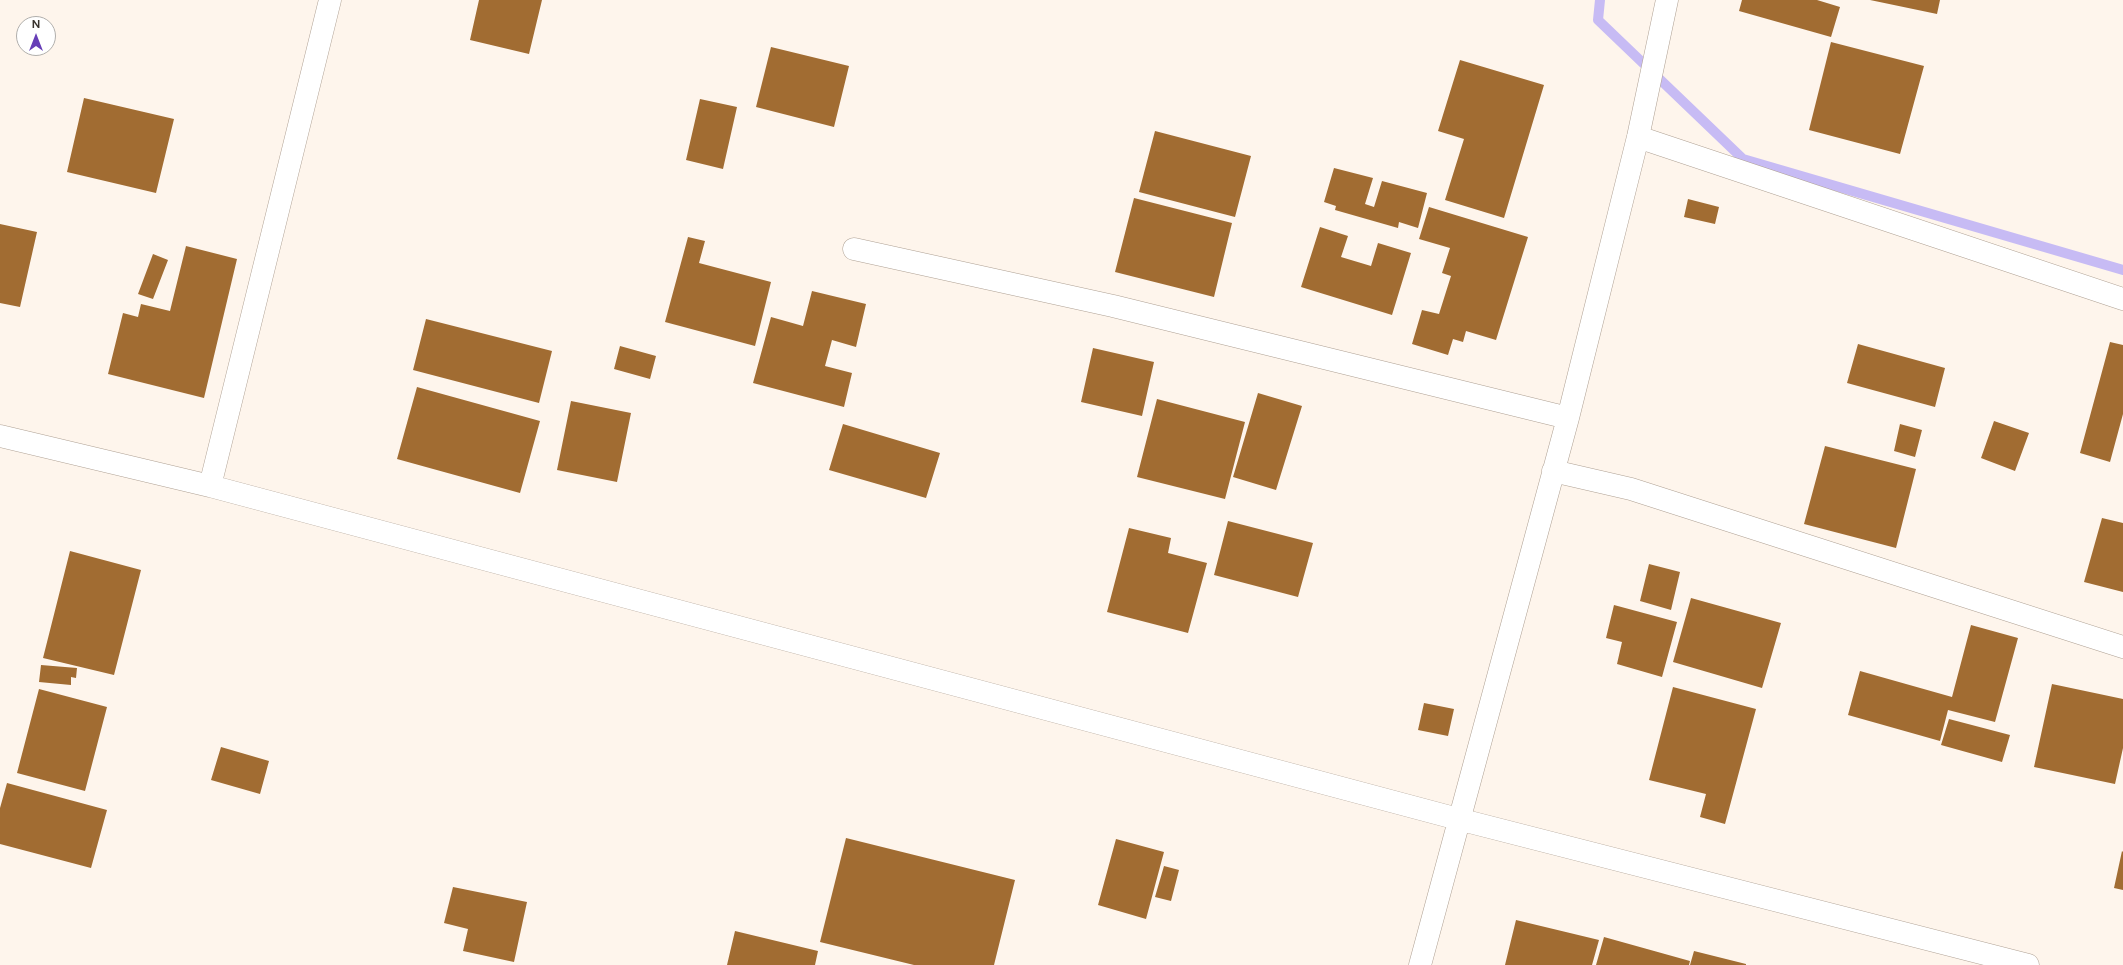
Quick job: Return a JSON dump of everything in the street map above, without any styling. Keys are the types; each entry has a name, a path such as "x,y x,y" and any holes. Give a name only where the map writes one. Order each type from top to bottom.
{"street":[{"path":"210,486 330,0"},
{"path":"1420,965 1458,819 1568,418 1638,137 1667,0"},
{"path":"1638,137 2123,299"},
{"path":"854,249 1113,306 1341,361 1468,395 1568,418"},
{"path":"0,436 210,486 1458,819 2028,965"},
{"path":"1553,471 1638,492 2123,647"}],"building":[{"path":"479,0 542,0 529,54 470,40"},
{"path":"1742,0 1817,0 1840,7 1831,37 1739,11"},
{"path":"1870,0 1940,0 1937,14"},
{"path":"1831,42 1924,66 1900,154 1809,130"},
{"path":"771,47 849,66 834,127 756,107"},
{"path":"1460,60 1544,85 1504,218 1445,200 1464,139 1438,131"},
{"path":"84,98 174,119 156,193 67,172"},
{"path":"700,99 737,107 723,169 686,160"},
{"path":"1155,131 1251,156 1235,217 1139,192"},
{"path":"1334,168 1373,178 1365,204 1374,207 1382,181 1427,193 1418,228 1399,222 1398,228 1335,210 1336,206 1324,202"},
{"path":"1134,198 1232,223 1214,297 1115,272"},
{"path":"1688,199 1719,207 1715,224 1684,217"},
{"path":"1429,207 1528,237 1496,340 1466,331 1463,342 1453,339 1448,355 1412,344 1422,310 1439,314 1451,276 1442,273 1450,248 1419,239"},
{"path":"0,224 37,232 20,307 0,303"},
{"path":"1320,227 1348,236 1341,257 1371,266 1378,243 1411,253 1392,315 1301,287"},
{"path":"688,237 705,241 699,263 771,282 755,346 665,322"},
{"path":"186,246 237,259 204,398 108,374 123,313 138,317 141,304 170,311"},
{"path":"153,254 168,260 153,299 138,294"},
{"path":"812,291 866,304 856,347 832,340 825,366 852,373 844,407 753,383 771,317 803,326"},
{"path":"426,319 552,351 539,403 413,370"},
{"path":"2110,342 2123,345 2123,414 2110,462 2080,453"},
{"path":"1858,344 1945,368 1935,407 1847,383"},
{"path":"620,346 656,356 650,379 614,369"},
{"path":"1093,348 1154,362 1142,416 1081,402"},
{"path":"417,387 540,421 520,493 397,459"},
{"path":"1258,393 1302,406 1276,490 1233,477"},
{"path":"1157,399 1245,422 1225,499 1137,477"},
{"path":"571,401 631,413 617,482 557,470"},
{"path":"1994,421 2029,433 2015,471 1981,458"},
{"path":"843,424 940,453 926,498 829,470"},
{"path":"1900,424 1922,430 1915,457 1894,451"},
{"path":"1825,446 1916,469 1896,548 1804,524"},
{"path":"2102,518 2123,523 2123,592 2084,582"},
{"path":"1228,521 1313,543 1298,597 1214,575"},
{"path":"1129,528 1171,538 1168,553 1207,563 1188,633 1107,612"},
{"path":"70,551 141,570 114,675 43,658"},
{"path":"1649,564 1680,572 1671,610 1640,601"},
{"path":"1691,598 1781,623 1762,688 1673,662"},
{"path":"1614,605 1677,622 1662,677 1617,664 1622,642 1606,638"},
{"path":"1971,625 2018,638 1995,722 1948,710 1940,741 1848,715 1860,671 1952,697"},
{"path":"41,665 77,668 76,678 71,677 71,685 39,682"},
{"path":"2052,684 2123,699 2123,748 2115,784 2034,767"},
{"path":"1673,687 1756,709 1725,824 1700,817 1706,794 1649,780"},
{"path":"39,689 107,707 85,791 17,773"},
{"path":"1424,703 1454,709 1448,736 1418,730"},
{"path":"1949,719 2010,735 2002,762 1941,745"},
{"path":"221,747 269,761 260,794 211,780"},
{"path":"7,783 107,810 91,868 0,844 0,808"},
{"path":"846,838 1015,880 994,965 914,965 820,942"},
{"path":"1116,839 1164,852 1146,919 1098,905"},
{"path":"2122,851 2123,852 2123,890 2114,888"},
{"path":"1164,866 1179,870 1171,901 1155,897"},
{"path":"453,887 527,902 514,962 463,951 468,929 444,923"},
{"path":"1516,920 1599,940 1592,965 1505,965"},
{"path":"735,931 818,951 815,965 727,965"},
{"path":"1604,937 1690,961 1689,965 1596,965"},
{"path":"1694,951 1746,964 1746,965 1690,965"}],"waterway":[{"path":"1600,0 1598,20 1743,159 2123,270"}]}
